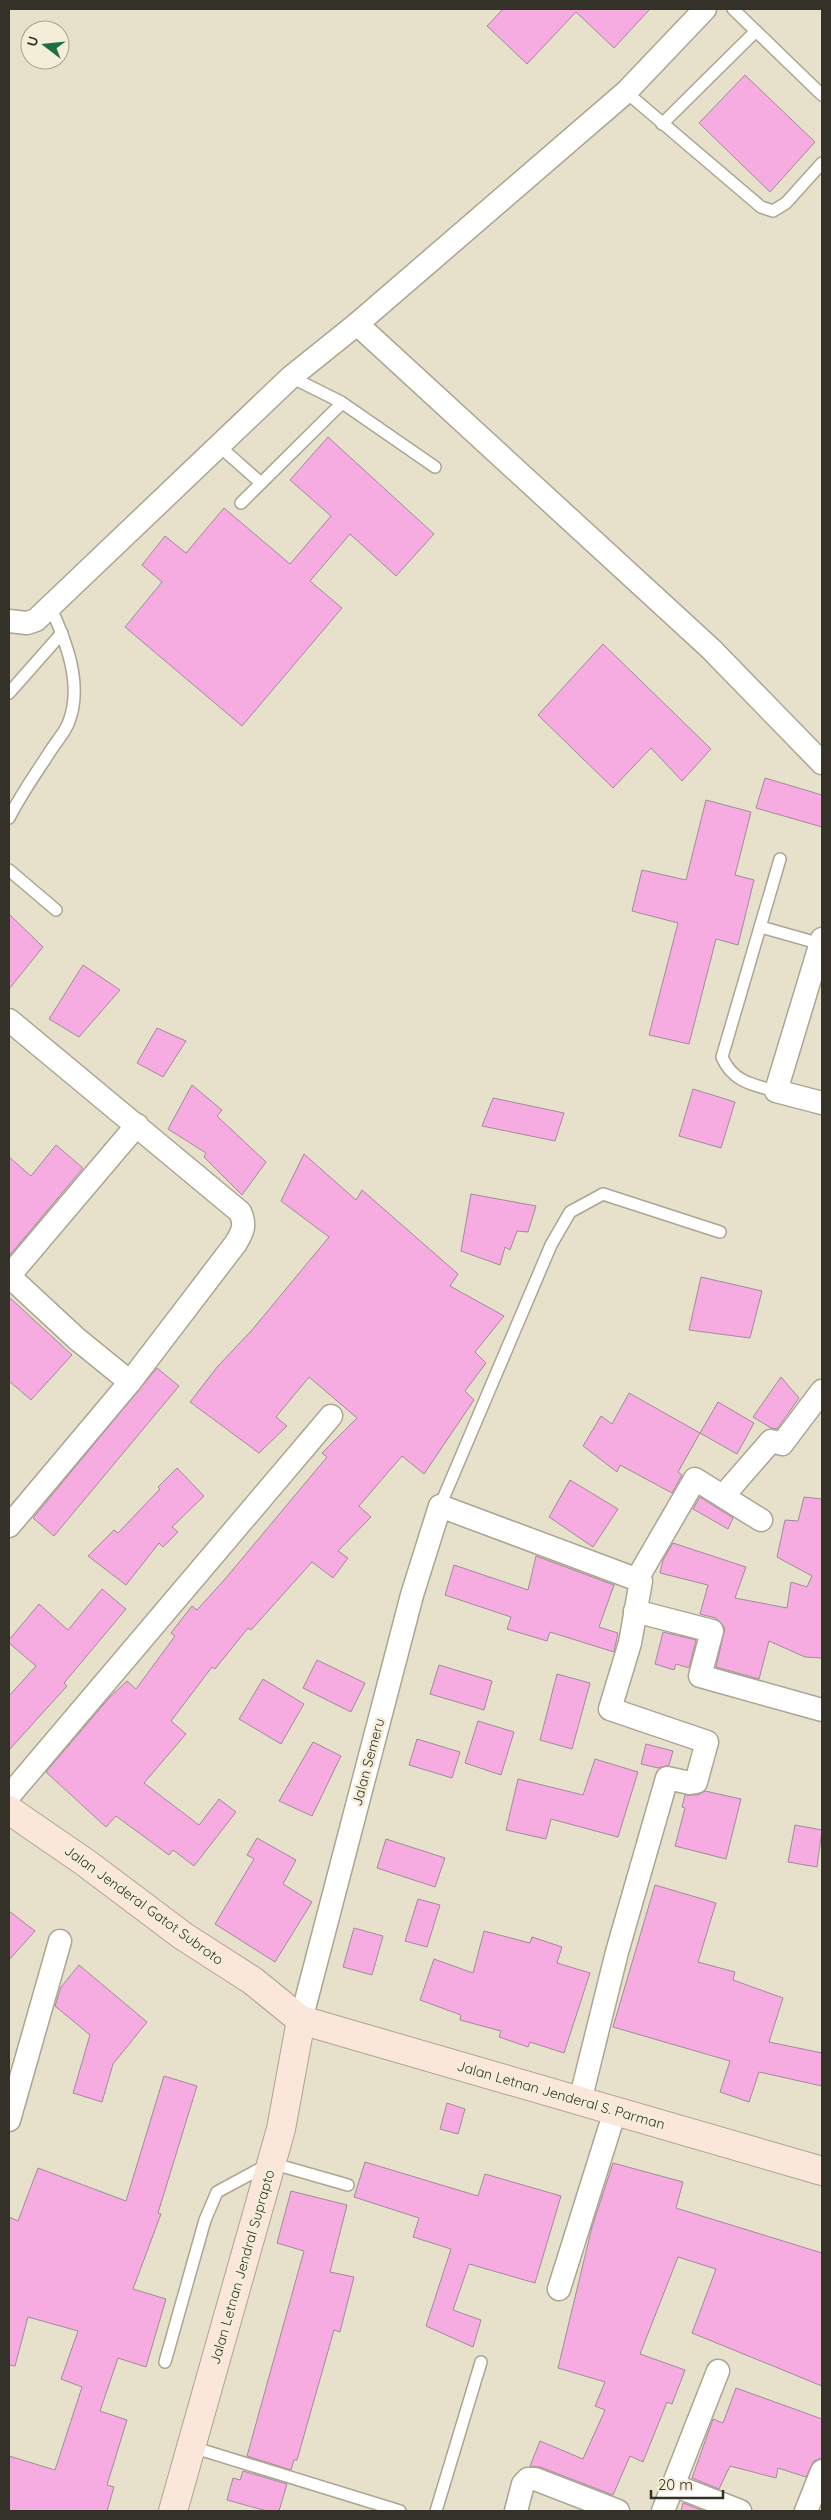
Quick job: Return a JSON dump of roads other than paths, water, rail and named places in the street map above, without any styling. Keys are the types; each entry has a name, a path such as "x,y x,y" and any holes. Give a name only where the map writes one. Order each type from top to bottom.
{"main road":[{"name":"Jalan Jenderal Gatot Subroto","path":"9,1810 86,1863 183,1936 253,1981 301,2020"},
{"name":"Jalan Letnan Jenderal S. Parman","path":"301,2020 822,2171"},
{"name":"Jalan Letnan Jendral Suprapto","path":"173,2511 271,2164 280,2129 301,2020"}],"street":[{"path":"9,621 27,623 36,620 291,377 357,324 626,92 705,9"},
{"path":"357,324 711,649 822,763"},
{"path":"822,941 776,1091 822,1103"},
{"path":"9,1020 240,1212 244,1221 243,1230 236,1243 130,1382 9,1526"},
{"path":"130,1382 78,1339 9,1276 137,1125"},
{"path":"724,1495 771,1441 782,1444 822,1390"},
{"path":"9,1796 331,1416"},
{"path":"637,1579 695,1479 724,1495 760,1520"},
{"path":"440,1506 641,1580 630,1643 610,1709 707,1742 696,1782 690,1784 667,1778 617,1952 580,2101"},
{"name":"Jalan Semeru","path":"301,2020 410,1604 440,1506"},
{"path":"635,1611 712,1631 700,1676 822,1710"},
{"path":"9,2120 60,1941"},
{"path":"560,2289 615,2112"},
{"path":"663,2511 718,2371"},
{"path":"806,2511 822,2471"},
{"path":"516,2511 523,2484 528,2479 535,2479 618,2511"},
{"path":"673,2485 740,2511"}],"lane":[{"path":"732,9 822,95"},
{"path":"662,124 756,32"},
{"path":"626,92 761,207 773,211 786,203 822,163"},
{"path":"291,377 342,403 435,467"},
{"path":"241,502 342,403"},
{"path":"219,446 261,483"},
{"path":"9,818 67,725 74,704 74,686 62,632 50,606"},
{"path":"9,693 62,632"},
{"path":"776,1091 745,1083 727,1069 722,1057 780,859"},
{"path":"9,870 56,910"},
{"path":"760,927 822,941"},
{"path":"440,1506 551,1245 570,1212 603,1194 720,1232"},
{"path":"165,2362 205,2220 217,2192 271,2164 348,2185"},
{"path":"436,2511 481,2362"},
{"path":"192,2447 400,2511"}]}
